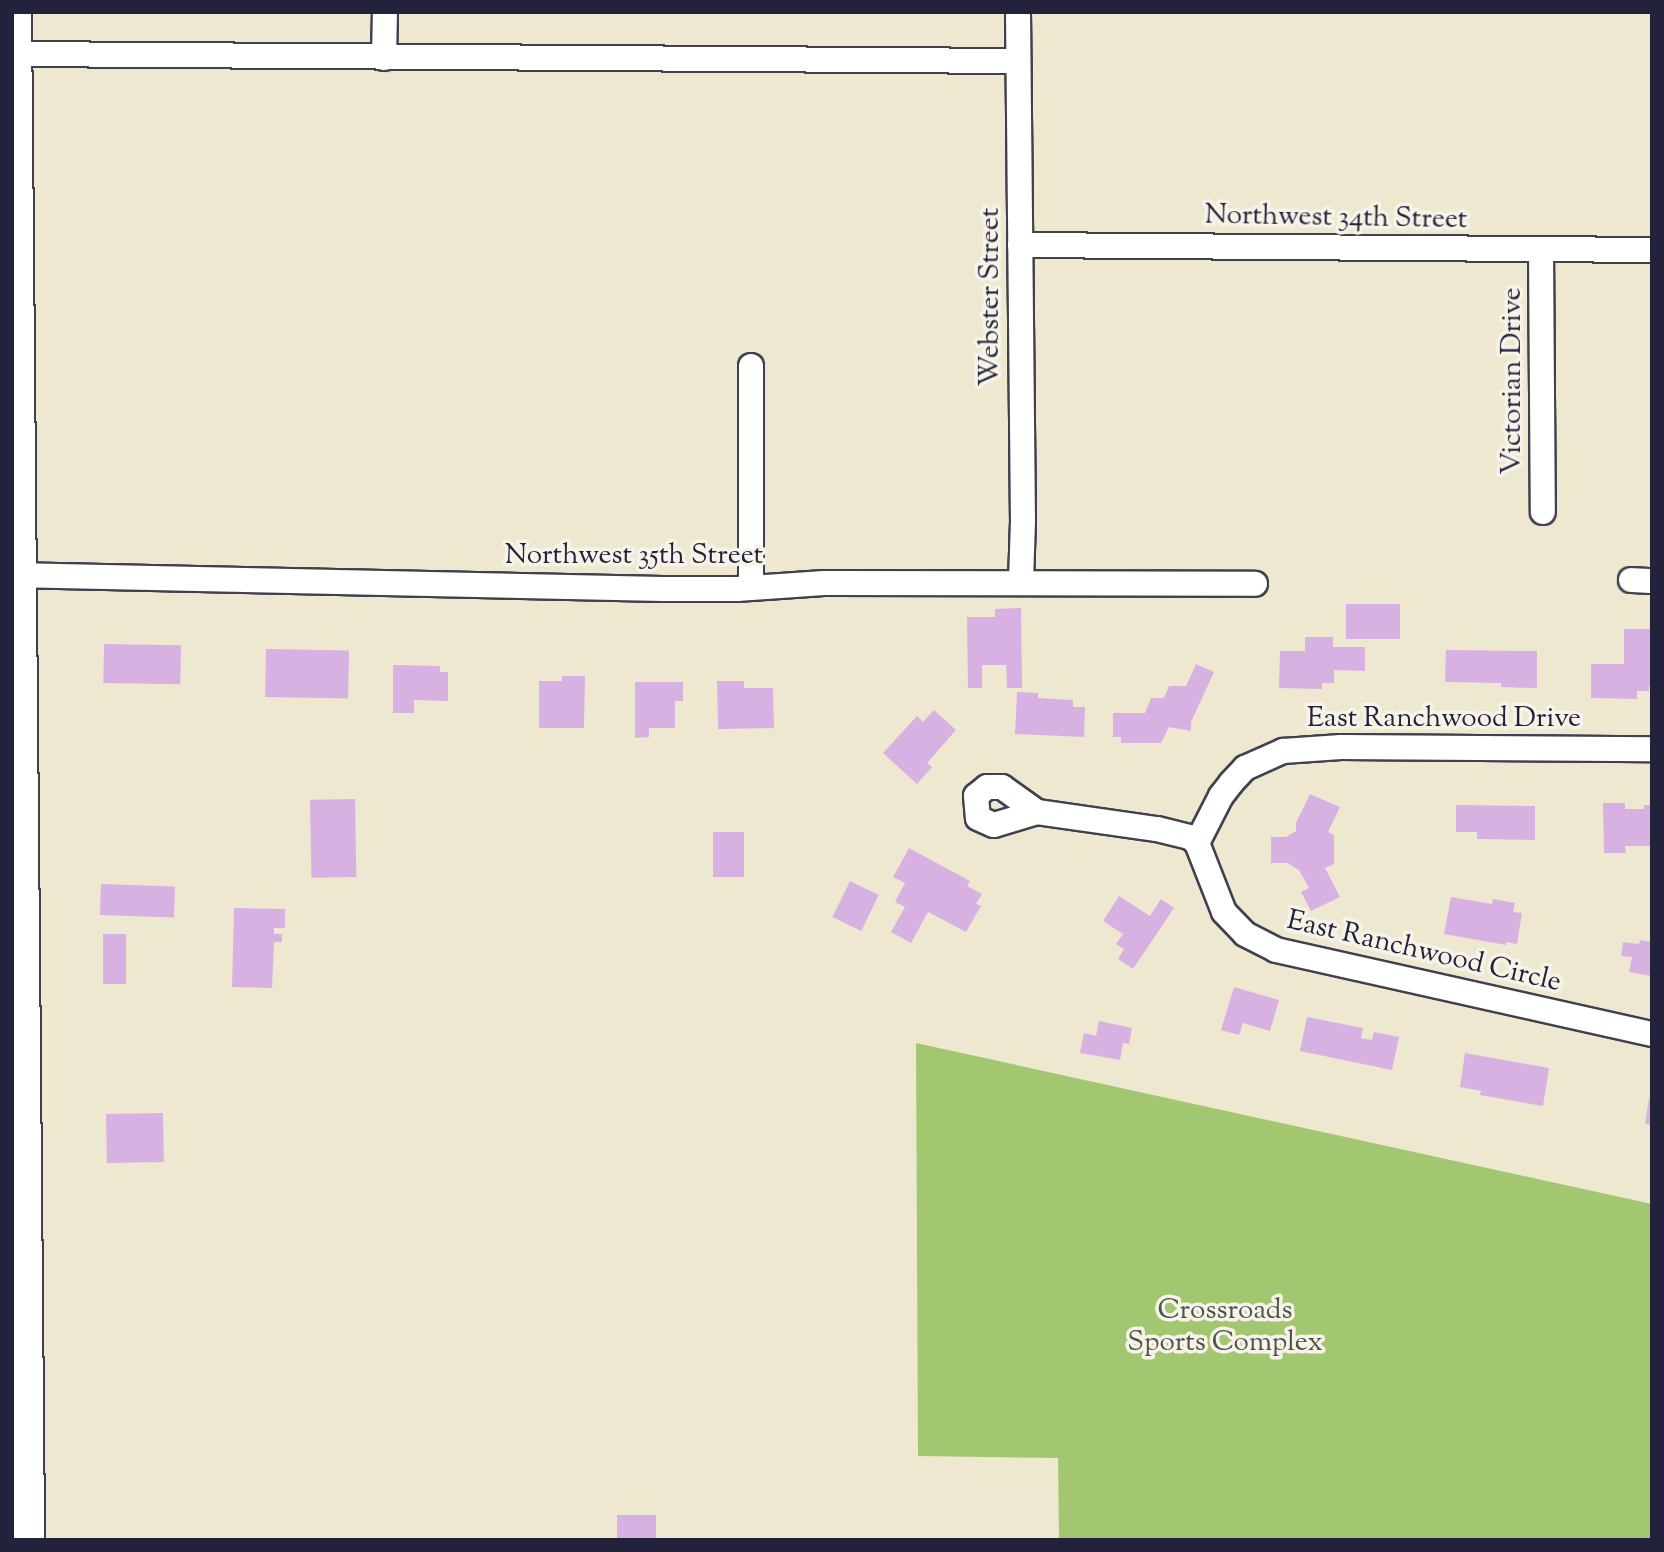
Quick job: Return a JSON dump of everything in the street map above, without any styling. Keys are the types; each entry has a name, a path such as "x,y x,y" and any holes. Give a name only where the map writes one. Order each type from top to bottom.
{"main road":[{"path":"15,12 19,1170 28,1540"}],"street":[{"path":"383,58 385,12"},
{"name":"Webster Street","path":"1018,12 1021,582"},
{"path":"16,54 1018,61"},
{"name":"Northwest 34th Street","path":"1020,245 1652,250"},
{"name":"Victorian Drive","path":"1541,250 1543,512"},
{"path":"751,366 751,576 755,587"},
{"name":"Northwest 35th Street","path":"16,575 582,588 1021,582 1255,584"},
{"name":"East Ranchwood Drive","path":"1197,843 1221,796 1245,768 1283,751 1341,747 1652,749"},
{"path":"1037,812 1182,833 1197,843"},
{"name":"East Ranchwood Circle","path":"1197,843 1224,912 1245,934 1260,944 1316,961 1652,1034"}],"green space":[{"name":"Crossroads Sports Complex","path":"916,1043 1652,1204 1652,1540 1059,1540 1058,1458 918,1456"}],"building":[{"path":"1346,604 1400,604 1400,639 1346,639"},
{"path":"1021,608 1022,688 1007,688 1006,665 982,665 982,688 968,688 967,617 995,617 995,609"},
{"path":"1624,629 1650,629 1652,686 1649,686 1649,691 1637,691 1637,699 1591,698 1591,664 1624,664"},
{"path":"1305,637 1333,637 1333,647 1365,647 1365,671 1334,670 1334,683 1322,683 1322,689 1279,688 1280,651 1305,651"},
{"path":"104,644 181,645 180,684 103,683"},
{"path":"266,649 349,650 348,698 265,697"},
{"path":"1446,650 1537,651 1537,688 1501,687 1501,683 1445,682"},
{"path":"1196,664 1214,672 1191,722 1191,731 1169,727 1161,743 1121,743 1121,737 1113,737 1113,713 1145,713 1151,698 1164,698 1169,686 1186,686"},
{"path":"393,665 440,666 440,672 448,672 448,701 414,700 414,713 393,713"},
{"path":"562,676 585,676 584,728 539,728 539,681 562,681"},
{"path":"717,681 744,681 744,688 773,688 774,728 718,729"},
{"path":"635,682 683,682 683,701 675,701 675,728 649,728 649,737 635,738"},
{"path":"1017,692 1038,693 1038,698 1073,700 1073,707 1085,707 1084,737 1015,734"},
{"path":"934,710 956,730 927,763 932,767 917,784 883,753 917,716 923,722"},
{"path":"1310,794 1340,807 1328,832 1334,835 1334,864 1325,868 1340,897 1311,911 1301,892 1309,888 1299,870 1287,863 1271,863 1271,837 1286,837 1296,831 1296,823"},
{"path":"355,799 356,877 311,878 310,800"},
{"path":"1603,803 1625,803 1625,809 1644,809 1644,805 1652,805 1652,846 1625,846 1626,853 1604,853"},
{"path":"1456,805 1535,806 1535,840 1477,839 1477,832 1456,832"},
{"path":"713,832 744,832 744,877 713,877"},
{"path":"909,848 970,881 967,886 982,894 976,904 981,906 966,932 928,912 911,943 891,932 905,907 895,902 905,883 893,877"},
{"path":"850,881 879,895 861,931 832,917"},
{"path":"101,884 175,887 174,918 100,915"},
{"path":"1119,896 1150,916 1161,899 1174,908 1133,969 1118,959 1124,949 1116,944 1123,934 1103,921"},
{"path":"1451,897 1492,904 1493,899 1515,903 1513,912 1522,913 1517,944 1506,942 1506,945 1444,934"},
{"path":"234,908 285,909 285,928 274,928 274,934 282,934 282,942 274,942 272,988 232,987"},
{"path":"103,934 126,934 126,984 103,984"},
{"path":"1640,940 1652,942 1652,976 1629,972 1632,957 1621,956 1623,942 1639,944"},
{"path":"1234,987 1279,1000 1270,1031 1243,1023 1239,1035 1221,1030"},
{"path":"1307,1017 1363,1028 1361,1038 1372,1040 1374,1032 1399,1037 1392,1070 1300,1051"},
{"path":"1099,1021 1132,1028 1129,1044 1123,1043 1120,1060 1080,1053 1084,1033 1096,1036"},
{"path":"1465,1053 1549,1068 1543,1106 1480,1095 1481,1091 1460,1087"},
{"path":"1649,1098 1652,1098 1652,1125 1645,1124"},
{"path":"163,1113 164,1162 107,1163 106,1114"},
{"path":"617,1515 656,1515 656,1540 617,1540"}]}
